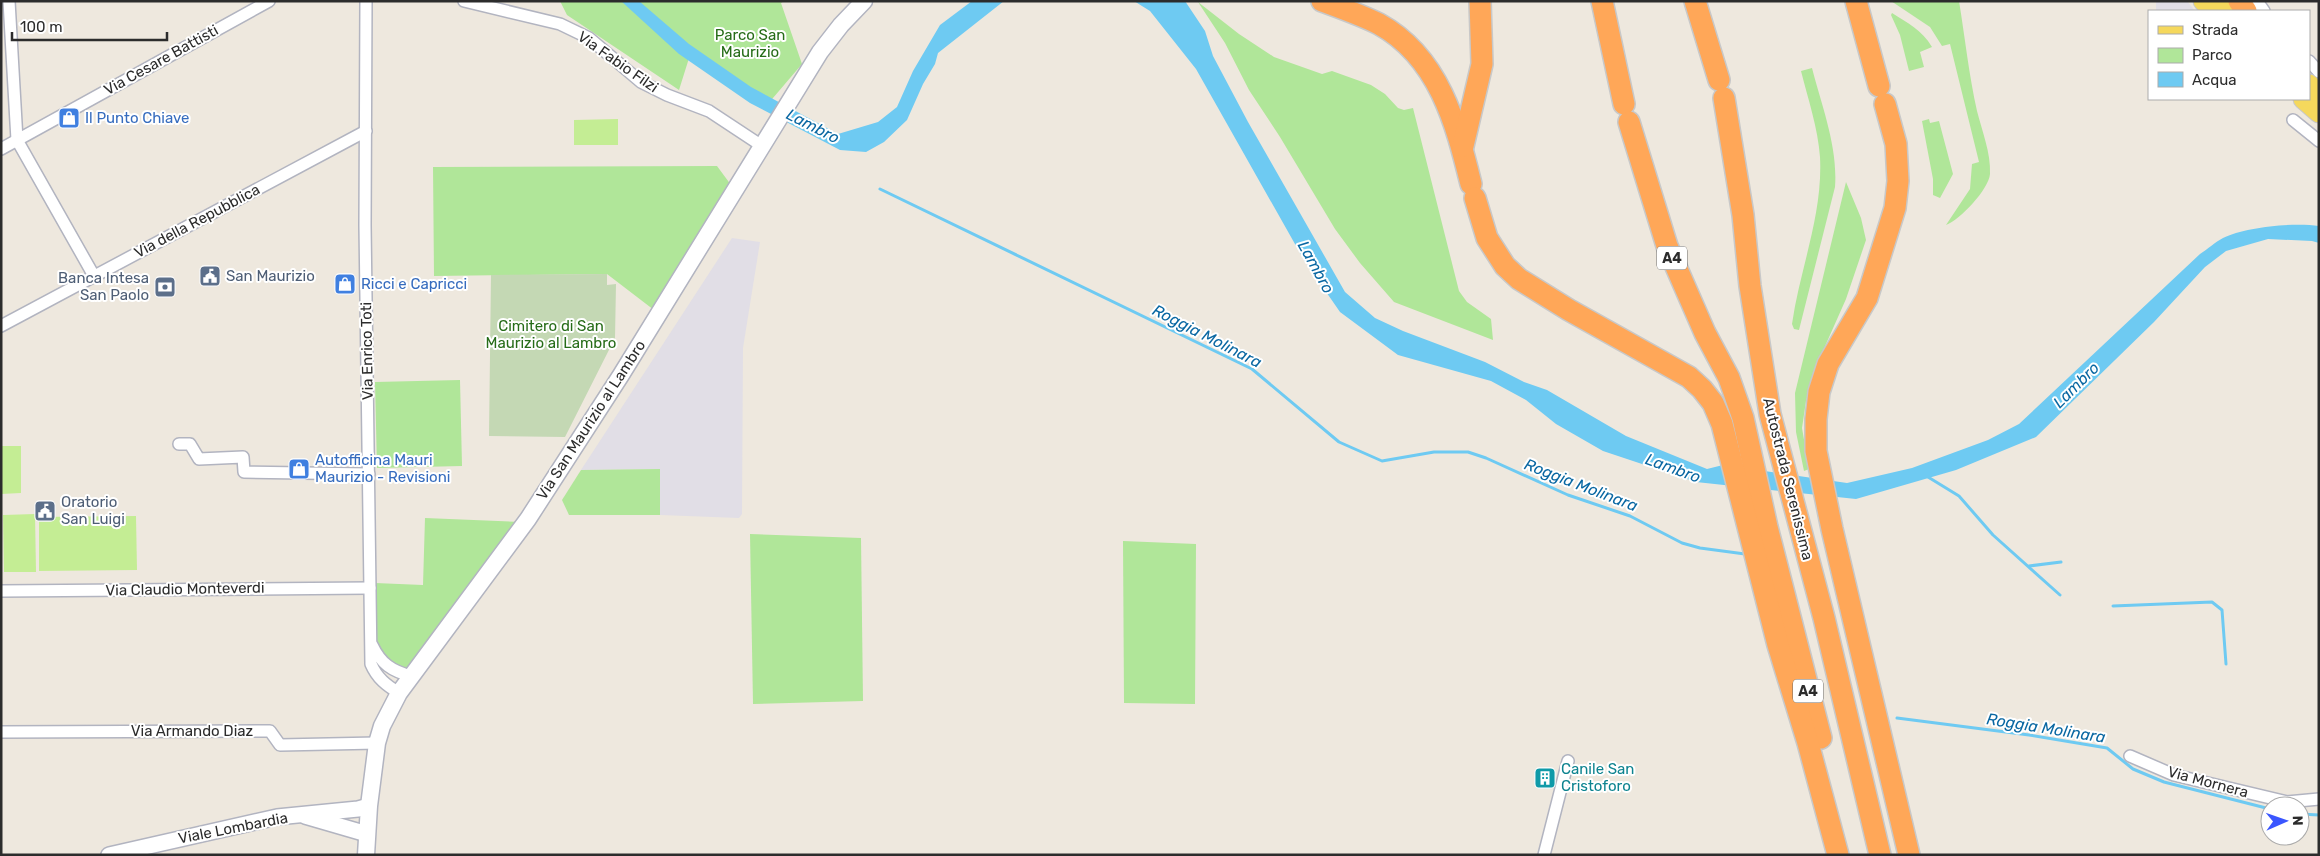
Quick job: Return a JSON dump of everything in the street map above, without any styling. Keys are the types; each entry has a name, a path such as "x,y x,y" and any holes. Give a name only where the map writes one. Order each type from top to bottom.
{"highway":[{"path":"1322,1 1378,24 1400,38 1415,53 1446,97 1487,238 1505,266 1520,279 1569,310 1690,377 1713,404 1722,424 1758,526 1778,645 1808,743 1838,855"},
{"path":"1462,148 1482,64 1480,1"},
{"name":"Autostrada Serenissima","path":"1602,1 1626,113 1667,246 1705,333 1729,378 1743,418 1758,526 1851,855"},
{"name":"Autostrada Serenissima","path":"1695,1 1722,89 1743,215 1750,286 1770,414 1880,855"},
{"path":"1856,1 1896,144 1898,181 1895,208 1867,298 1828,364 1819,392 1816,419 1816,451 1832,528 1909,855"}],"main road":[{"name":"Via San Maurizio al Lambro","path":"366,855 369,806 377,743 382,726 399,693 528,519 621,375 777,120 830,39 864,1"},
{"path":"2226,1 2235,10"},
{"path":"2310,85 2319,94"},
{"path":"2305,100 2319,113"}],"street":[{"path":"9,1 17,140 94,276"},
{"name":"Via Cesare Battisti","path":"1,149 269,1"},
{"name":"Via Enrico Toti","path":"366,1 371,664 376,675 387,686 399,693"},
{"name":"Via Fabio Filzi","path":"464,1 560,24 589,38 641,82 667,96 708,111 762,146"},
{"path":"2310,62 2319,72"},
{"path":"2293,120 2319,141"},
{"name":"Via della Repubblica","path":"1,326 366,131"},
{"path":"180,444 190,444 199,459 243,456 244,472 369,474"},
{"name":"Via Claudio Monteverdi","path":"1,591 370,588"},
{"path":"370,640 378,657 389,668 412,676"},
{"name":"Via Armando Diaz","path":"1,732 270,731 280,745 377,743"},
{"name":"Via Mornera","path":"2130,756 2174,775 2287,802 2319,800"},
{"path":"1544,855 1568,761"},
{"name":"Viale Lombardia","path":"109,855 217,829 299,815 358,809 369,806"},
{"name":"Viale Lombardia","path":"299,815 367,834"}],"shaded area":[{"path":"2154,1 2187,1 2194,10 2156,10 2156,2"},
{"path":"732,238 760,242 743,348 742,514 739,518 660,515 660,469 581,470"}],"green space":[{"name":"Parco San Maurizio","path":"560,1 784,1 781,3 802,64 767,105 690,55 679,90 567,15"},
{"path":"1891,1 1959,1 1977,111 1988,150 1990,174 1985,188 1973,203 1959,217 1946,225 1970,189 1972,164 1979,162 1950,44 1942,46 1930,27"},
{"path":"1198,2 1239,34 1274,57 1322,74 1332,71 1371,85 1385,94 1398,108 1404,110 1413,108 1459,291 1467,302 1491,319 1493,340 1394,302 1360,263 1335,229 1280,137 1249,90 1225,43"},
{"path":"1892,13 1919,31 1932,47 1920,52 1924,67 1909,71 1900,35 1891,15"},
{"path":"1812,68 1832,142 1835,187 1799,330 1794,329 1792,324 1815,221 1820,179 1817,135 1801,71"},
{"path":"618,119 618,145 574,145 574,120"},
{"path":"1929,119 1930,123 1939,121 1953,174 1940,198 1933,195 1933,179 1922,121"},
{"path":"717,166 734,189 654,310 607,274 434,276 433,167"},
{"path":"1846,182 1861,218 1866,240 1846,299 1814,371 1806,401 1802,428 1809,469 1804,471 1796,432 1795,393"},
{"name":"Cimitero di San Maurizio al Lambro","path":"607,274 607,285 616,284 615,338 565,437 489,436 491,275"},
{"path":"460,380 462,466 377,468 375,382"},
{"path":"1,446 21,446 21,493 1,494"},
{"path":"660,469 660,515 569,515 562,500 581,470"},
{"path":"35,514 36,572 4,572 3,515"},
{"path":"136,516 137,570 39,571 39,517"},
{"path":"425,518 522,522 413,669 404,670 391,667 377,648 375,583 423,585"},
{"path":"750,534 861,538 863,701 753,704"},
{"path":"1123,541 1196,544 1195,704 1124,703"}],"water":[{"name":"Lambro","path":"621,1 639,1 689,44 751,87 838,134 878,122 897,107 913,71 940,25 972,1 1004,1 938,53 935,64 923,84 907,120 884,142 866,152 840,150 750,103 679,54"},
{"name":"Lambro","path":"1134,1 1185,1 1205,31 1213,56 1248,122 1345,292 1375,318 1403,331 1485,362 1524,382 1547,390 1626,436 1707,469 1723,465 1847,483 1912,468 1988,440 2019,424 2200,254 2220,240 2232,234 2256,228 2309,225 2319,226 2319,243 2268,239 2226,251 2205,267 2154,322 2036,437 1956,470 1856,499 1696,482 1603,451 1556,424 1526,400 1491,381 1398,355 1340,312 1304,260 1196,69 1150,11"}],"waterway":[{"name":"Roggia Molinara","path":"880,189 1252,369 1339,442 1382,461 1434,452 1468,452 1486,458 1568,495 1630,516 1682,543 1700,548 1745,554"},
{"path":"1928,477 1959,496 1993,535 2060,595"},
{"path":"2029,566 2061,562"},
{"path":"2113,606 2212,602 2222,610 2226,664"},
{"name":"Roggia Molinara","path":"1897,718 2029,735 2107,748 2133,769 2164,782 2260,806"},
{"name":"Roggia Molinara","path":"2310,815 2319,815"}],"place":[{"name":"Il Punto Chiave","path":"69,118"},
{"name":"San Maurizio","path":"210,276"},
{"name":"Ricci e Capricci","path":"345,284"},
{"name":"Banca Intesa San Paolo","path":"165,287"},
{"name":"Autofficina Mauri Maurizio - Revisioni","path":"299,469"},
{"name":"Oratorio San Luigi","path":"45,511"},
{"name":"Canile San Cristoforo","path":"1545,778"}]}
